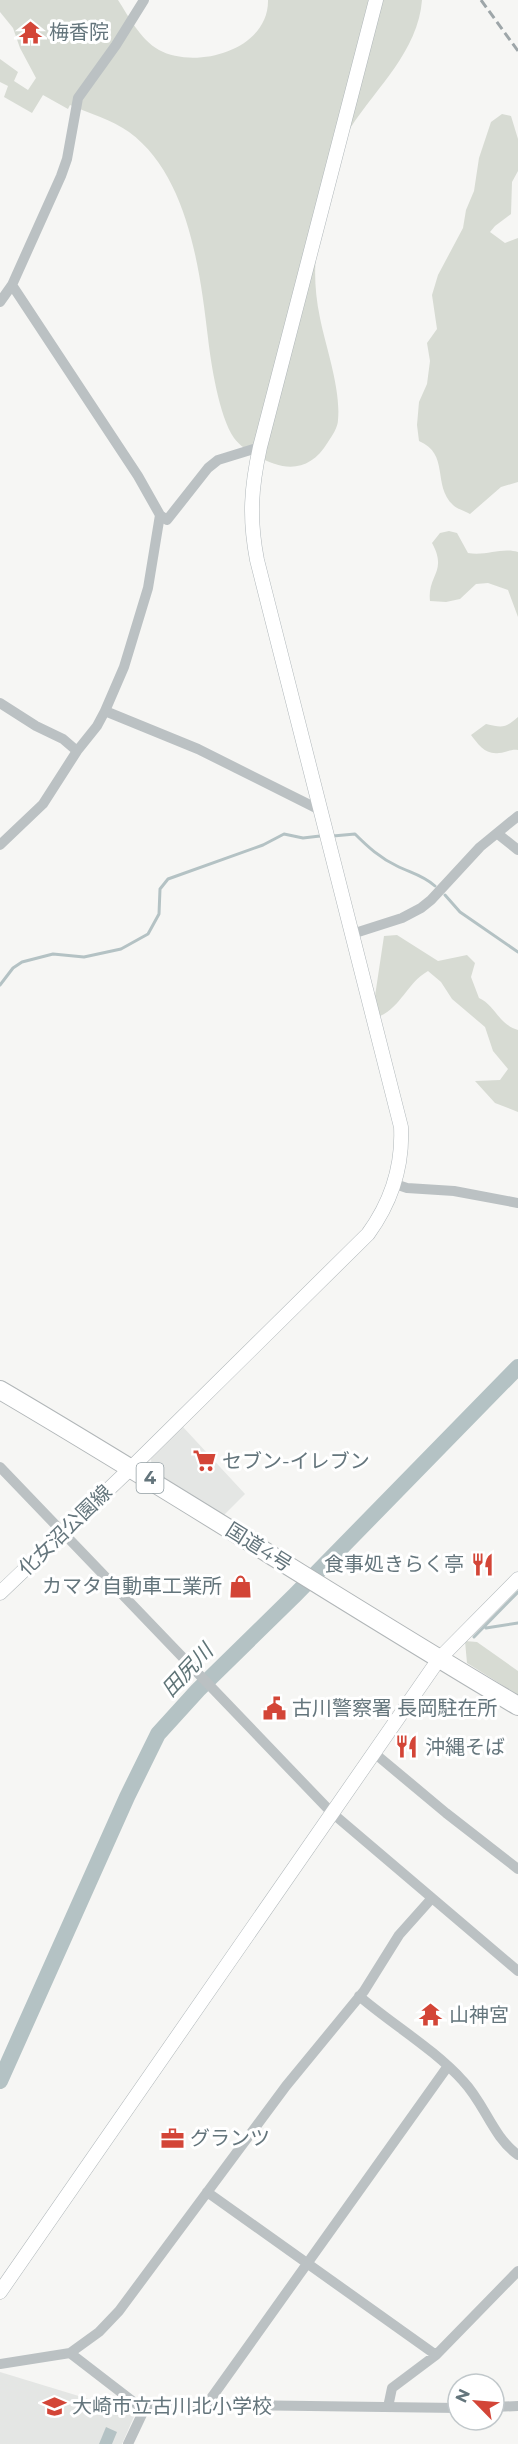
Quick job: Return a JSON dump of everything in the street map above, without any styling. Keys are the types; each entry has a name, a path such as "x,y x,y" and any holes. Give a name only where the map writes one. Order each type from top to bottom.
{"highway":[{"name":"国道4号","path":"0,1390 132,1467 327,1590 518,1706"}],"street":[{"path":"0,302 12,285 61,176 67,159 78,98 116,45 144,0"},
{"name":"化女沼公園線","path":"0,1593 132,1467 368,1234 384,1210 395,1184 402,1149 401,1127 284,669 251,530 250,502 260,447 376,0"},
{"path":"12,285 138,476 160,515 167,520 171,518 208,468 218,460 260,447"},
{"path":"0,845 43,804 77,751 98,726 124,667 148,588 160,515"},
{"path":"0,703 36,726 63,739 77,751"},
{"path":"105,711 198,749 320,810"},
{"path":"352,934 402,918 421,908 480,847 518,816"},
{"path":"498,834 518,850"},
{"path":"395,1184 407,1188 454,1191 518,1203"},
{"path":"0,1467 331,1812 518,1971"},
{"path":"0,2292 439,1659 518,1579"},
{"path":"373,1752 518,1869"},
{"path":"0,2364 70,2353 99,2331 119,2311 286,2086 359,1996 399,1935 432,1898"},
{"path":"359,1996 448,2066 466,2084 505,2145 518,2155"},
{"path":"207,2404 448,2066"},
{"path":"207,2192 436,2355"},
{"path":"388,2407 392,2388 436,2355 518,2271"},
{"path":"70,2353 144,2410"},
{"path":"128,2444 149,2404 446,2408"}],"shaded area":[{"path":"0,0 118,0 136,27 152,45 174,56 192,58 228,51 244,43 257,32 265,17 268,0 422,0 419,18 405,52 340,143 332,161 318,239 315,284 320,318 335,382 338,420 331,437 313,459 296,466 277,465 250,452 234,438 224,417 216,390 201,283 188,226 178,198 165,173 149,150 129,132 108,120 70,105 68,109 43,95 32,113 4,97 8,86 0,82 0,59 18,72 14,81 28,90 36,78 20,48 13,28 0,12"},
{"path":"502,114 511,116 518,139 518,171 512,182 511,214 490,232 505,243 518,238 518,482 501,487 470,514 455,506 447,497 438,462 428,447 419,441 417,425 419,402 427,384 430,361 427,343 437,329 432,295 438,275 463,228 466,210 474,191 479,158 491,122"},
{"path":"449,531 457,533 468,553 506,550 518,552 518,617 508,590 488,583 476,584 460,599 446,602 430,601 431,585 438,567 432,543 440,533"},
{"path":"518,717 518,750 490,752 482,748 471,735 486,724 504,726"},
{"path":"397,935 438,961 467,955 475,963 471,977 479,998 489,1005 506,1024 518,1030 518,1112 495,1103 475,1081 500,1080 508,1069 493,1051 485,1027 452,999 441,982 428,971 393,1007 380,1016 375,996 384,936"},
{"path":"183,1427 245,1494 222,1517 152,1471 151,1459"},
{"path":"465,1641 477,1642 518,1671 518,1695 467,1663"},
{"name":"大崎市立古川北小学校","path":"0,2372 118,2408 122,2403 136,2412 122,2444 0,2444"},
{"path":"106,2427 117,2432 112,2444 99,2444"}],"waterway":[{"path":"0,985 13,968 22,962 53,954 84,957 121,949 148,934 159,914 160,889 168,879 263,845 284,834 303,838 320,836"},
{"path":"333,836 355,834 385,859 435,886"},
{"path":"445,895 460,912 518,952"},
{"name":"田尻川","path":"0,2081 127,1797 158,1734 198,1690 295,1595 518,1367"},
{"path":"474,1637 518,1592"},
{"path":"486,1628 518,1623"}],"railway":[{"path":"481,0 518,51"}],"place":[{"name":"梅香院","path":"31,32"},
{"name":"セブン-イレブン","path":"204,1461"},
{"name":"食事処きらく亭","path":"482,1564"},
{"name":"カマタ自動車工業所","path":"240,1586"},
{"name":"古川警察署 長岡駐在所","path":"274,1708"},
{"name":"沖縄そば","path":"407,1747"},
{"name":"山神宮","path":"431,2015"},
{"name":"グランツ","path":"172,2138"},
{"name":"大崎市立古川北小学校","path":"54,2406"}]}
